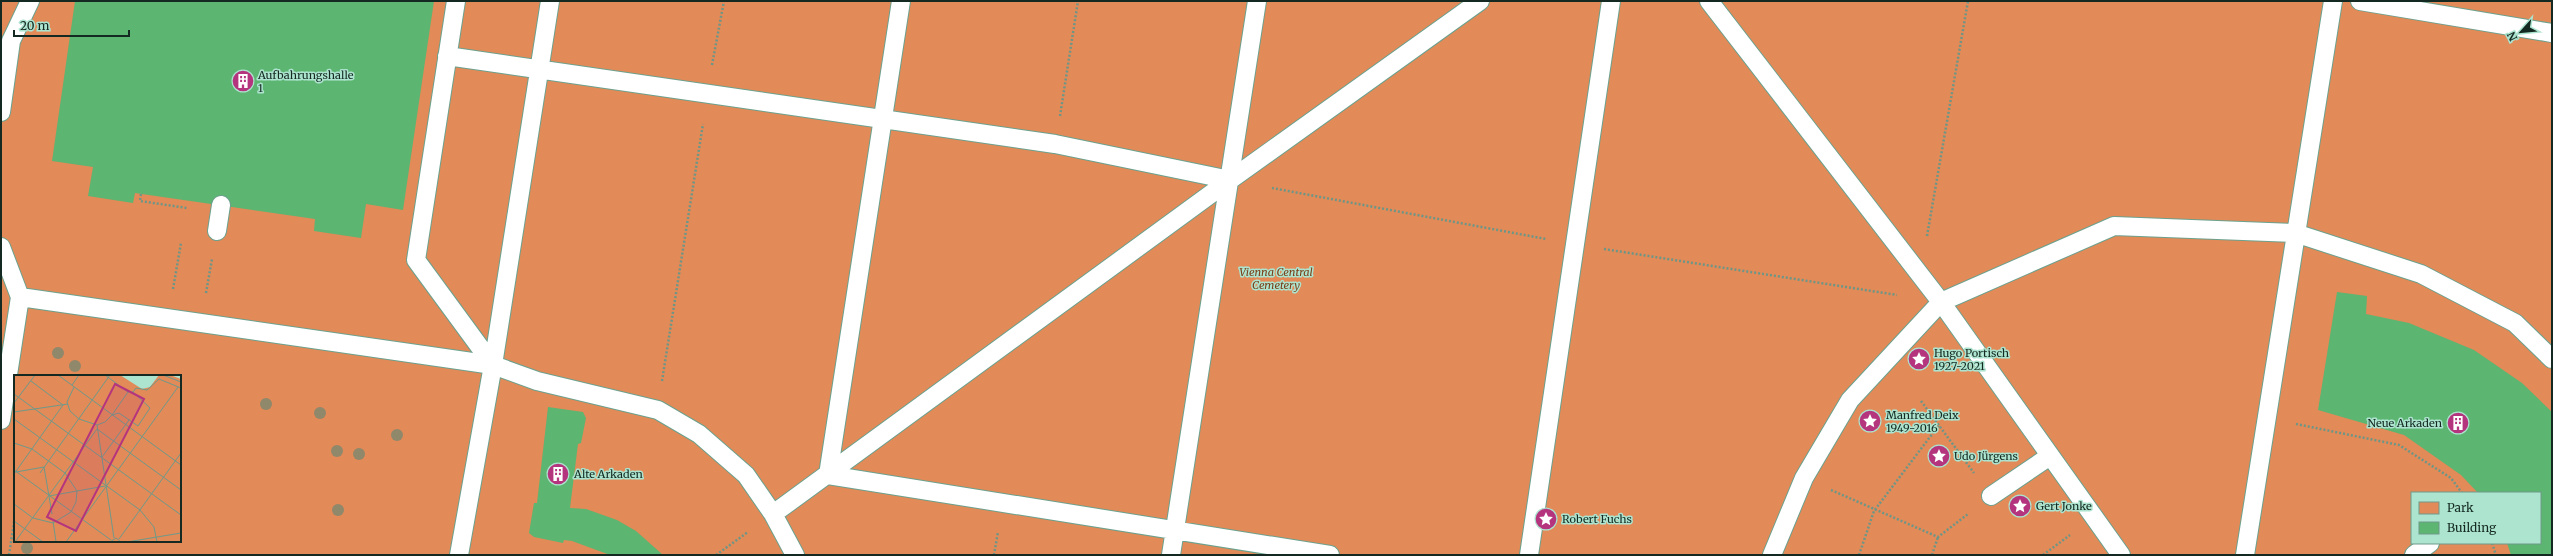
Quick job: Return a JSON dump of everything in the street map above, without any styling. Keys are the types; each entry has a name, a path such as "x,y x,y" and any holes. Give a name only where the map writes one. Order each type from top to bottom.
{"lane":[{"path":"1,112 11,40 30,1"},
{"path":"456,1 416,260 493,365"},
{"path":"459,555 493,365 550,1"},
{"path":"828,474 901,1"},
{"path":"1171,555 1257,1"},
{"path":"773,514 1230,180 1480,1"},
{"path":"1529,555 1611,1"},
{"path":"1709,1 1941,302 2121,555"},
{"path":"2245,555 2333,1"},
{"path":"2360,1 2552,32"},
{"path":"447,56 708,92 1055,144 1230,180"},
{"path":"217,230 221,205"},
{"path":"1772,555 1804,478 1850,400 1941,302 2114,226 2295,233 2421,274 2515,323 2552,359"},
{"path":"1,247 20,297 1,420"},
{"path":"20,297 493,365 537,381 658,410 699,434 746,475 773,514 795,555"},
{"path":"1991,496 2050,456"},
{"path":"828,474 1330,555"},
{"path":"2414,555 2429,544"}],"path":[{"path":"658,410 708,92 724,1"},
{"path":"1055,144 1078,1"},
{"path":"1920,276 1968,1"},
{"path":"141,194 140,201 187,208"},
{"path":"169,319 181,243"},
{"path":"207,287 213,251"},
{"path":"1921,401 1991,496 1938,538 1932,555"},
{"path":"2266,419 2316,427 2399,445 2451,478 2461,492"},
{"path":"1858,555 1874,511 1939,425"},
{"path":"1804,478 1874,511 1938,538"},
{"path":"716,555 773,514"},
{"path":"9,555 14,522"},
{"path":"2492,544 2496,555"}],"green space":[{"name":"Vienna Central Cemetery","path":"1,1 2552,1 2552,555 1,555"}],"building":[{"name":"Aufbahrungshalle 1","path":"75,1 434,1 403,210 366,204 361,238 314,231 315,219 135,193 133,203 88,196 93,167 52,161"},
{"name":"Neue Arkaden","path":"2337,292 2367,296 2366,314 2409,323 2474,350 2522,383 2552,412 2552,555 2511,555 2507,544 2541,544 2541,492 2477,492 2461,475 2404,435 2318,410"},
{"name":"Alte Arkaden","path":"548,407 583,412 586,418 581,443 578,444 570,508 586,509 617,520 636,531 663,555 610,555 572,541 564,540 563,543 534,537 529,533 534,503 537,503"}],"place":[{"name":"Aufbahrungshalle 1","path":"243,81"},
{"name":"Hugo Portisch 1927-2021","path":"1919,359"},
{"name":"Manfred Deix 1949-2016","path":"1870,421"},
{"name":"Neue Arkaden","path":"2458,423"},
{"name":"Udo Jürgens","path":"1939,456"},
{"name":"Alte Arkaden","path":"558,474"},
{"name":"Gert Jonke","path":"2020,506"},
{"name":"Robert Fuchs","path":"1546,519"}]}
